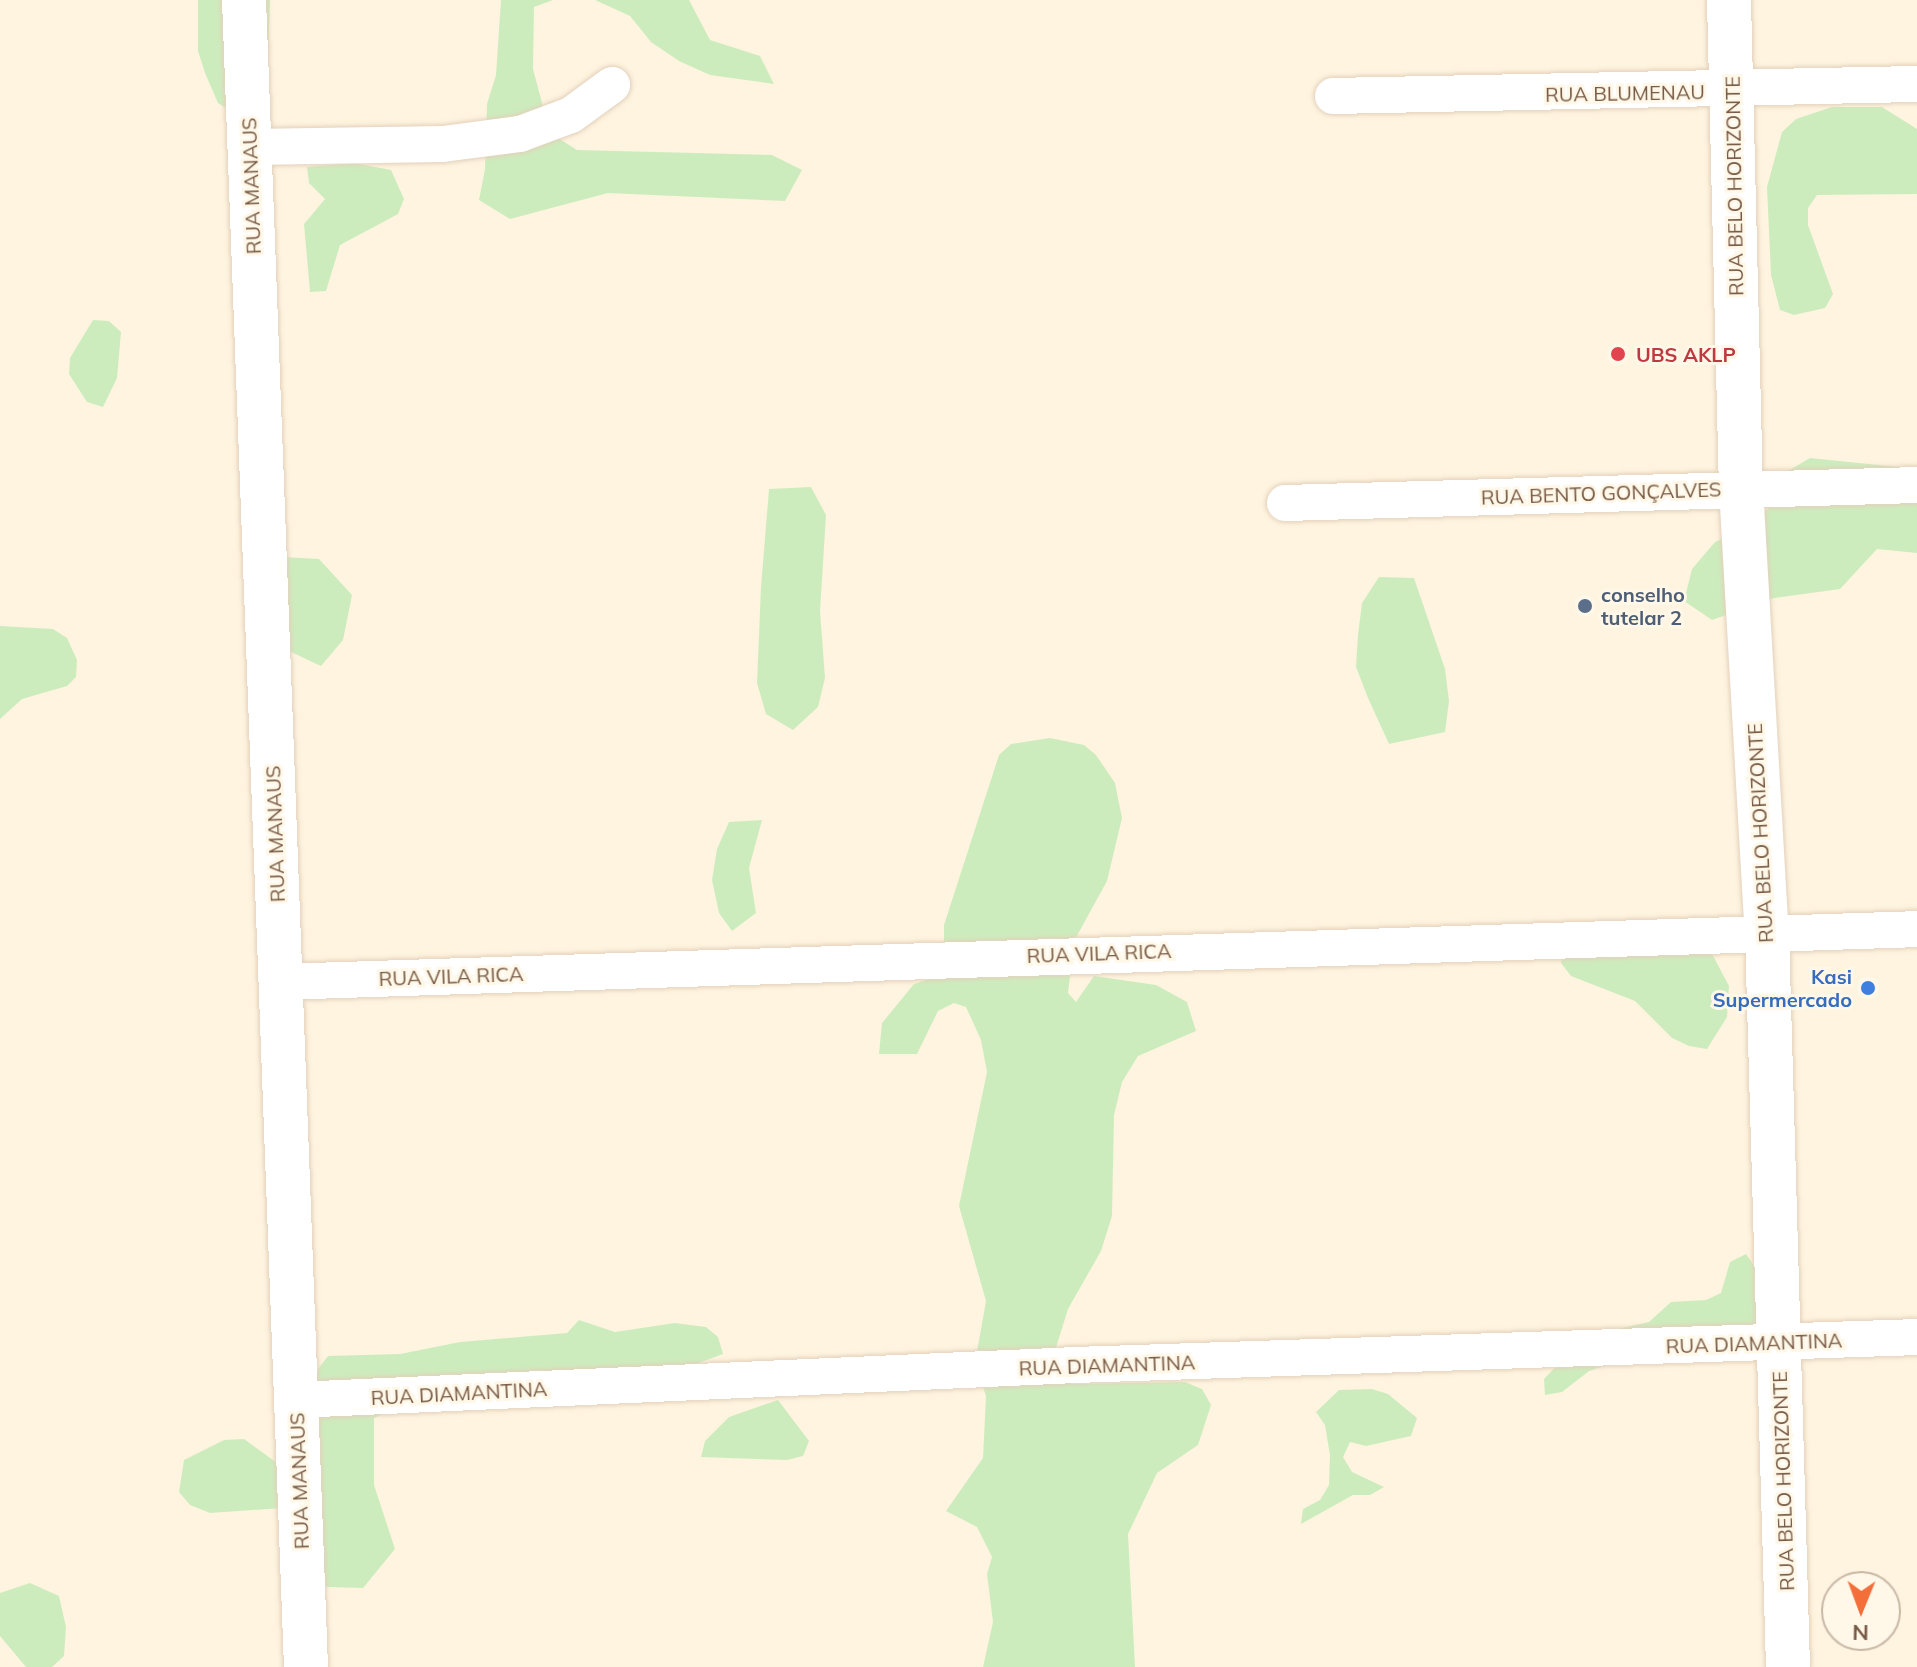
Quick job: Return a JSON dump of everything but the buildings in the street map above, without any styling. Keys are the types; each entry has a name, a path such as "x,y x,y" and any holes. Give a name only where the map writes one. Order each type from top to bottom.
{"street":[{"name":"RUA MANAUS","path":"244,0 306,1667"},
{"name":"RUA BELO HORIZONTE","path":"1729,0 1741,488 1767,934 1788,1667"},
{"name":"RUA BLUMENAU","path":"1333,96 1733,91 1917,84"},
{"path":"250,147 443,144 520,134 571,115 612,85"},
{"name":"RUA BENTO GONÇALVES","path":"1285,503 1917,485"},
{"name":"RUA VILA RICA","path":"280,982 1917,929"},
{"name":"RUA DIAMANTINA","path":"296,1400 1917,1337"}],"green space":[{"path":"198,0 270,0 267,87 234,113 218,103 205,73 198,51"},
{"path":"501,0 553,0 534,7 533,69 550,133 577,150 772,155 802,170 785,201 608,193 510,219 479,200 485,169 487,104 496,75"},
{"path":"595,0 689,0 710,40 760,56 774,84 710,75 679,61 651,42 630,16"},
{"path":"1832,107 1882,107 1917,129 1917,194 1817,195 1808,208 1808,225 1833,294 1825,308 1794,315 1780,310 1771,275 1767,187 1782,132 1796,119"},
{"path":"354,163 391,170 404,199 398,214 340,245 326,291 310,292 304,224 325,199 309,183 307,167"},
{"path":"93,320 109,321 121,332 117,378 103,407 87,402 69,374 70,358"},
{"path":"1810,458 1917,469 1917,553 1877,549 1840,589 1774,598 1712,620 1684,601 1692,569 1715,542 1743,529 1768,509 1783,474"},
{"path":"811,487 826,515 820,611 825,678 818,707 793,730 766,714 757,683 761,587 769,489"},
{"path":"283,557 319,559 352,595 343,640 321,666 289,651"},
{"path":"1379,577 1414,578 1445,669 1449,701 1445,732 1389,744 1368,698 1356,667 1358,635 1362,603"},
{"path":"0,626 53,629 67,638 77,660 76,677 67,686 22,699 0,719"},
{"path":"1050,738 1084,745 1096,755 1115,783 1122,818 1107,881 1074,941 1068,993 1076,1002 1094,976 1156,985 1187,1002 1196,1031 1138,1056 1122,1082 1114,1115 1112,1216 1101,1251 1068,1309 1053,1357 1071,1384 1185,1382 1202,1389 1211,1405 1198,1445 1157,1473 1128,1534 1135,1667 983,1667 993,1622 987,1574 992,1557 977,1527 946,1511 983,1458 986,1396 975,1363 986,1301 959,1206 987,1072 981,1040 966,1007 954,1003 938,1011 917,1054 879,1054 882,1023 914,984 959,969 944,941 944,925 999,755 1011,744"},
{"path":"762,820 749,868 756,913 732,931 719,913 712,880 717,849 729,822"},
{"path":"1563,951 1711,952 1729,986 1727,1017 1707,1049 1689,1046 1672,1038 1635,1001 1571,976 1561,963"},
{"path":"1746,1254 1755,1267 1758,1315 1751,1348 1741,1361 1621,1360 1589,1371 1562,1392 1545,1395 1544,1379 1566,1356 1604,1332 1649,1322 1671,1302 1706,1300 1721,1293 1730,1262"},
{"path":"579,1320 615,1332 675,1323 706,1327 718,1337 723,1354 693,1365 390,1411 374,1418 374,1485 395,1549 363,1588 328,1587 311,1579 315,1389 318,1369 328,1356 400,1354 460,1342 567,1333"},
{"path":"1372,1389 1388,1394 1417,1418 1411,1436 1366,1446 1350,1442 1343,1457 1352,1472 1384,1487 1370,1495 1353,1495 1301,1524 1303,1509 1320,1500 1329,1485 1330,1455 1325,1425 1316,1412 1339,1390"},
{"path":"778,1400 809,1441 803,1456 787,1460 701,1457 705,1441 729,1417"},
{"path":"244,1439 277,1463 283,1508 210,1513 190,1505 179,1492 184,1460 224,1440"},
{"path":"30,1583 59,1596 66,1627 64,1656 52,1667 26,1667 0,1636 0,1593"}],"place":[{"name":"UBS AKLP","path":"1618,354"},
{"name":"conselho tutelar 2","path":"1585,606"},
{"name":"Kasi Supermercado","path":"1868,988"}]}
